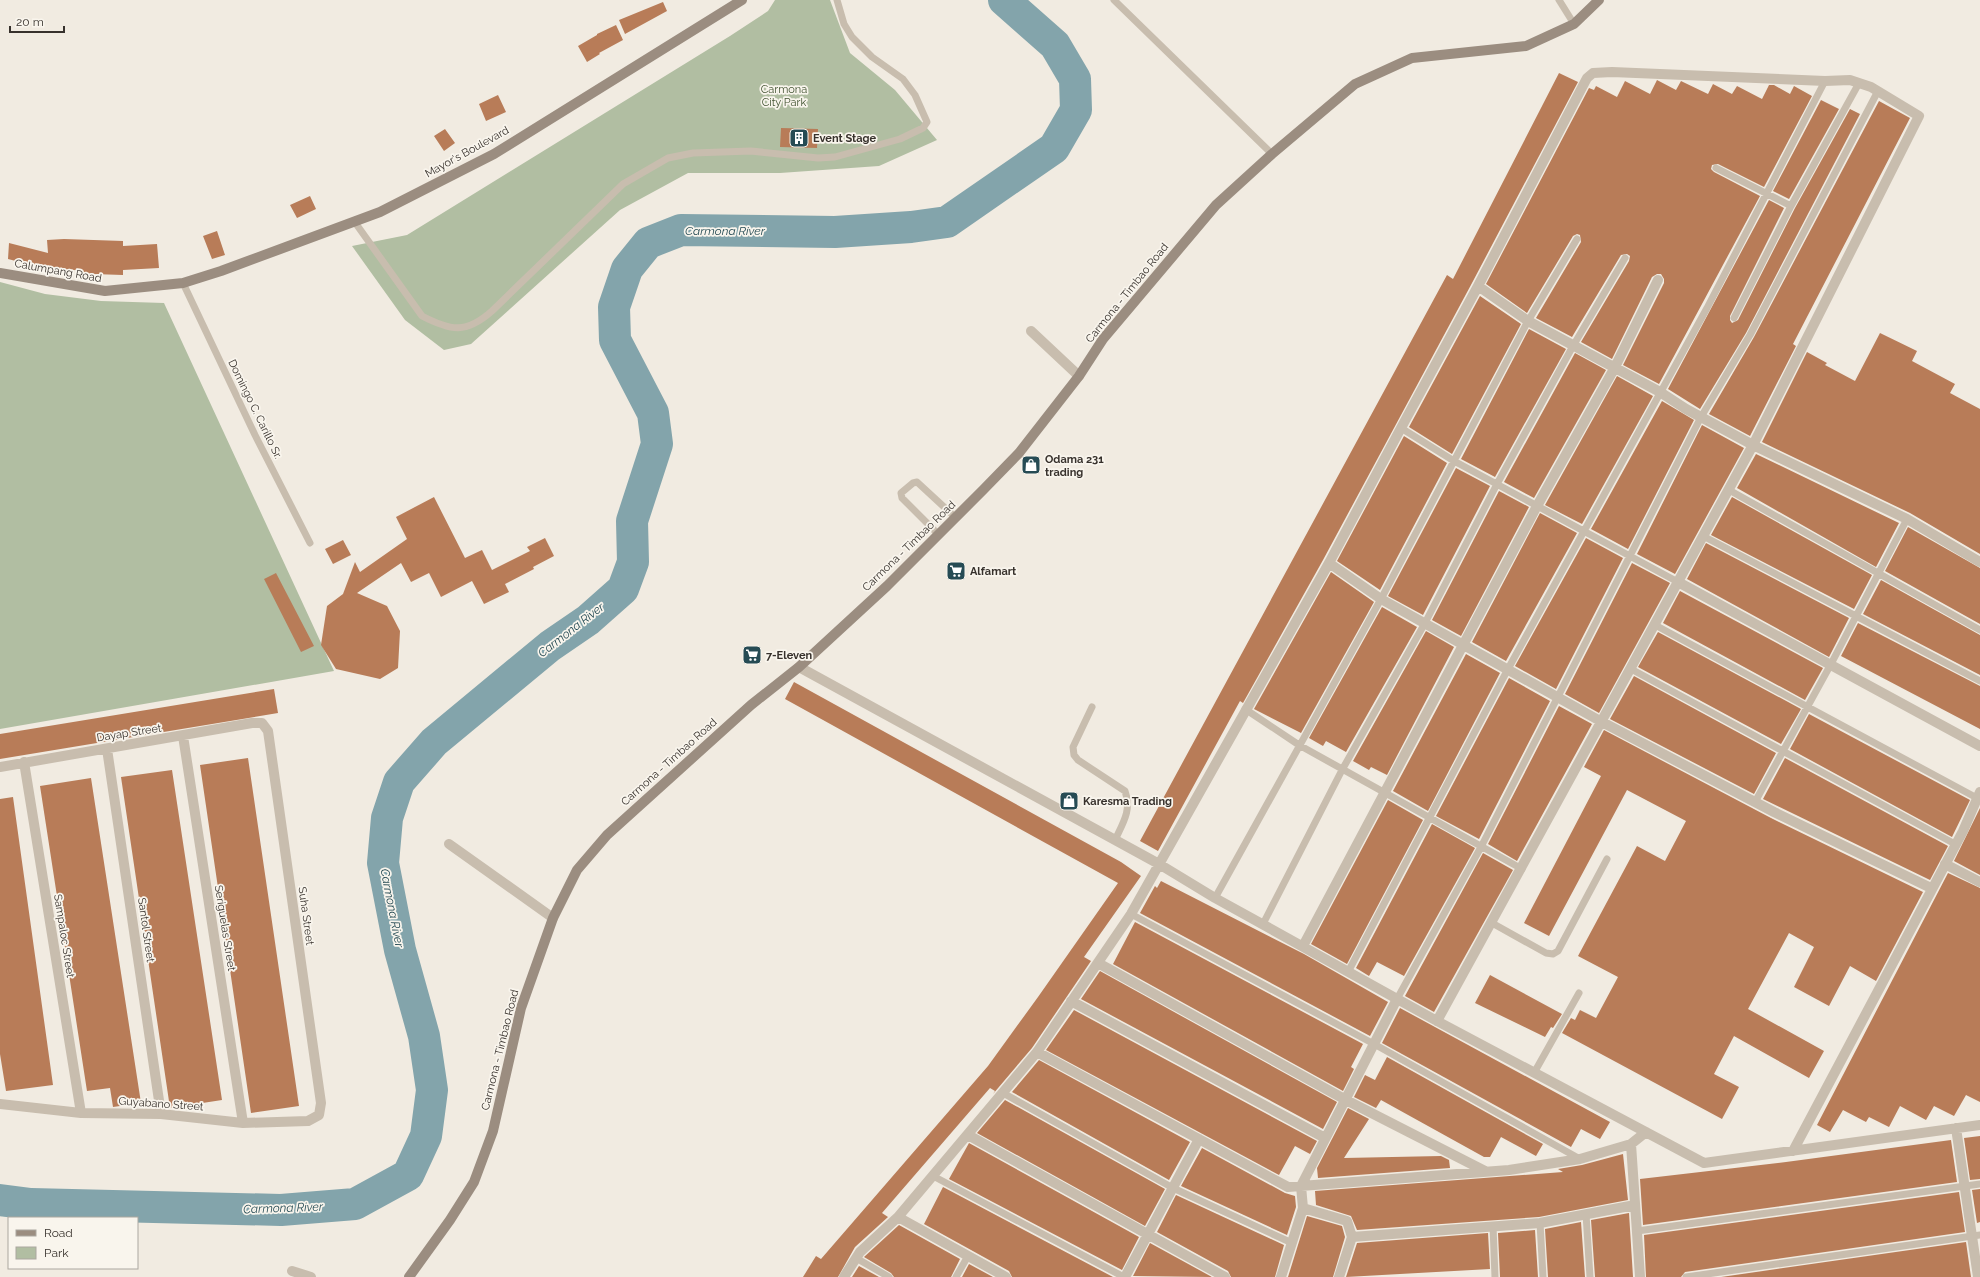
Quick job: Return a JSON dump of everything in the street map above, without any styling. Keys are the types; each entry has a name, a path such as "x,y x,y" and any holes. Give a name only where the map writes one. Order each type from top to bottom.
{"main road":[{"name":"Mayor's Boulevard","path":"183,283 380,212 494,154 742,0"},
{"name":"Carmona - Timbao Road","path":"409,1277 450,1220 474,1182 493,1131 521,1008 553,918 576,870 607,835 750,705 799,667 887,586 956,518 1020,453 1079,376 1102,339 1216,205 1272,154 1355,84 1412,58 1479,53 1526,46 1574,24 1599,0"},
{"name":"Calumpang Road","path":"0,273 105,292 183,283"}],"street":[{"path":"844,1277 860,1252 898,1218 1037,1052 1131,914 1245,709 1329,563 1478,286 1587,78 1593,73 1644,73 1825,81 1850,80 1878,91 1919,116 1753,445 1437,1022"},
{"path":"1303,946 1537,506 1614,369 1658,280"},
{"path":"1478,286 1528,321 1614,369 1660,392 1702,418 1753,445 1906,519 1980,562"},
{"path":"1031,331 1079,376"},
{"path":"1329,563 1381,599 1602,722 1756,802 1931,888"},
{"path":"1678,582 1980,746"},
{"path":"799,667 1159,864 1215,898 1437,1022 1704,1163 1980,1125"},
{"name":"Dayap Street","path":"0,767 252,723 262,723"},
{"name":"Suha Street","path":"262,723 268,731 321,1103 319,1115"},
{"name":"Seriguelas Street","path":"183,736 243,1123"},
{"name":"Santol Street","path":"107,749 161,1114"},
{"name":"Sampaloc Street","path":"24,762 81,1113"},
{"path":"1793,1151 1945,864 1979,795"},
{"path":"449,844 553,918"},
{"path":"1945,864 1980,882"},
{"path":"1098,962 1346,1100 1486,1172"},
{"path":"1281,1277 1303,1208 1301,1186 1397,999"},
{"path":"1071,1001 1325,1138"},
{"path":"1037,1052 1288,1187 1509,1170 1580,1158 1631,1144 1646,1132"},
{"name":"Guyabano Street","path":"0,1104 81,1113 161,1114 243,1123 308,1121 319,1115"},
{"path":"1956,1128 1965,1186 1976,1235 1978,1277"},
{"path":"968,1135 1225,1277"},
{"path":"1124,1277 1199,1139"},
{"path":"1631,1144 1640,1277"},
{"path":"1352,1236 1540,1222 1635,1205"},
{"path":"1303,1208 1346,1221 1352,1236 1339,1277"},
{"path":"898,1218 1006,1277"},
{"path":"292,1271 311,1277"}],"lane":[{"path":"354,222 422,316 437,324 452,328 468,327 480,322 623,184 668,158 693,153 750,152 818,158 835,157 900,139 923,128 927,122 909,86 903,79 872,57 856,43 844,24 837,0"},
{"path":"1114,0 1272,154"},
{"path":"1559,0 1574,24"},
{"path":"1348,972 1508,669 1707,308 1765,193 1825,81"},
{"path":"1734,318 1791,206 1859,83"},
{"path":"1397,999 1481,847 1629,556 1702,418 1750,335 1878,91"},
{"path":"1716,168 1791,206"},
{"path":"1215,898 1381,599 1528,321 1577,239"},
{"path":"1263,924 1342,770 1425,623 1497,484 1573,346 1625,258"},
{"name":"Domingo C. Carillo Sr.","path":"183,283 255,435 310,542"},
{"path":"1401,428 1454,461 1584,533 1678,582"},
{"path":"939,534 902,498 901,493 913,483 917,482 956,518"},
{"path":"1729,490 1980,630"},
{"path":"1756,802 1831,664 1906,519"},
{"path":"1703,536 1980,681"},
{"path":"1655,625 1808,707 1979,795"},
{"path":"1631,668 1955,844"},
{"path":"1092,707 1073,747 1074,755 1078,760 1126,791 1129,800 1128,812 1115,840"},
{"path":"1245,709 1299,745 1342,770 1522,869"},
{"path":"1492,923 1546,953 1553,954 1558,951 1607,859"},
{"path":"1131,914 1374,1044 1580,1158"},
{"path":"1534,1073 1579,994"},
{"path":"1003,1093 1173,1188 1292,1243"},
{"path":"933,1176 1124,1277"},
{"path":"1637,1231 1980,1184"},
{"path":"1586,1214 1590,1277"},
{"path":"1540,1222 1543,1277"},
{"path":"1493,1226 1495,1277"},
{"path":"1686,1277 1976,1235"},
{"path":"956,1277 968,1256"},
{"path":"856,1258 890,1277"}],"green space":[{"name":"Carmona City Park","path":"775,0 830,0 850,53 895,90 937,140 879,166 780,173 688,173 620,210 471,344 444,350 405,320 352,246 407,235 730,36 768,11"},
{"path":"0,282 45,294 101,301 164,303 334,671 0,729"}],"building":[{"path":"663,2 667,11 625,34 619,20"},
{"path":"616,25 623,40 599,53 600,54 587,62 578,46 597,34"},
{"path":"1559,73 1578,82 1323,560 1243,703 1240,701 1158,851 1140,841 1447,275 1453,279"},
{"path":"1657,80 1676,90 1681,81 1708,94 1713,84 1732,94 1737,86 1762,99 1769,85 1774,85 1790,94 1794,86 1812,96 1764,187 1718,164 1712,165 1711,169 1714,172 1760,196 1659,384 1623,365 1664,283 1664,279 1661,274 1657,274 1652,277 1612,359 1581,342 1629,261 1630,256 1627,254 1621,255 1572,337 1536,318 1581,242 1580,235 1577,234 1573,236 1527,313 1486,284 1589,88 1594,90 1596,86 1617,97 1625,81 1650,94"},
{"path":"498,95 506,112 486,121 479,104"},
{"path":"1821,100 1839,109 1789,199 1773,191"},
{"path":"1879,101 1910,118 1793,344 1796,346 1750,436 1709,414 1754,337"},
{"path":"1850,109 1860,114 1746,333 1700,409 1668,389 1769,200 1784,208 1730,316 1732,323 1738,320 1795,208"},
{"name":"Event Stage","path":"781,128 818,129 817,148 780,147"},
{"path":"445,129 455,143 444,151 434,136"},
{"path":"310,196 316,209 297,218 290,205"},
{"path":"217,231 225,255 212,259 203,236"},
{"path":"64,239 123,241 123,246 157,244 159,268 123,270 123,275 93,274 94,276 76,276 76,270 54,271 8,259 9,243 48,253 47,240"},
{"path":"1480,296 1521,324 1452,454 1409,427"},
{"path":"1529,329 1566,349 1495,477 1461,459"},
{"path":"1880,333 1917,351 1912,361 1955,384 1950,393 1980,409 1980,554 1910,513 1762,442 1807,352 1827,363 1825,365 1855,381"},
{"path":"1575,353 1606,370 1534,498 1504,482"},
{"path":"1617,376 1653,396 1582,524 1545,505"},
{"path":"1662,401 1694,420 1628,549 1591,529"},
{"path":"1702,425 1744,448 1675,574 1637,554"},
{"path":"1404,436 1447,463 1380,590 1337,561"},
{"path":"1756,454 1899,523 1876,567 1737,488"},
{"path":"1456,468 1490,486 1423,615 1388,596"},
{"path":"1499,491 1529,507 1461,636 1432,620"},
{"path":"434,497 465,558 482,550 492,570 530,551 527,547 545,538 554,556 533,567 534,569 505,584 509,592 484,604 472,581 441,597 429,573 411,582 401,563 357,593 387,606 400,631 398,668 380,679 336,669 321,645 327,606 343,594 355,562 360,572 407,539 396,517"},
{"path":"1732,497 1872,575 1854,609 1711,535"},
{"path":"1540,513 1577,533 1506,661 1472,642"},
{"path":"1908,527 1980,568 1980,624 1885,571"},
{"path":"1586,538 1623,558 1556,689 1515,666"},
{"path":"343,540 351,555 333,564 325,549"},
{"path":"1706,543 1849,618 1829,657 1687,579"},
{"path":"1632,563 1670,583 1599,713 1565,694"},
{"path":"1331,572 1374,602 1301,733 1254,709"},
{"path":"276,573 314,646 301,652 264,579"},
{"path":"1881,580 1980,635 1980,675 1863,614"},
{"path":"1680,591 1823,668 1805,700 1663,623"},
{"path":"1382,607 1417,627 1346,752 1326,741 1323,746 1309,738"},
{"path":"1858,623 1980,686 1980,729 1841,656"},
{"path":"1426,631 1454,647 1387,775 1371,767 1369,770 1353,761"},
{"path":"1658,632 1801,709 1781,744 1638,667"},
{"path":"1466,654 1500,673 1428,811 1393,791"},
{"path":"1634,676 1776,753 1754,794 1610,719"},
{"path":"1509,678 1550,701 1479,839 1436,816"},
{"path":"794,682 1121,862 1141,876 1084,957 1091,961 1032,1048 993,1094 995,1091 990,1088 882,1213 888,1217 855,1247 838,1277 803,1277 816,1256 821,1259 988,1066 1118,883 785,699"},
{"path":"274,689 278,713 0,759 0,734"},
{"path":"1559,706 1592,724 1517,861 1488,844"},
{"path":"1809,714 1970,800 1952,837 1790,749"},
{"path":"1604,730 1771,818 1923,892 1876,981 1850,966 1829,1006 1794,987 1814,947 1789,933 1748,1009 1824,1051 1809,1078 1734,1036 1714,1074 1739,1087 1722,1119 1562,1033 1571,1018 1575,1020 1580,1010 1596,1018 1618,977 1578,956 1637,846 1665,861 1686,821 1627,790 1549,936 1524,923 1601,776 1584,767"},
{"path":"248,758 299,1106 251,1113 200,765"},
{"path":"1785,758 1948,846 1930,880 1763,799"},
{"path":"172,770 222,1100 170,1108 121,777"},
{"path":"91,778 141,1103 113,1107 110,1088 87,1091 40,786"},
{"path":"13,797 53,1085 6,1091 0,1054 0,799"},
{"path":"1388,800 1423,820 1347,964 1311,944"},
{"path":"1980,808 1980,875 1954,861"},
{"path":"1432,824 1475,848 1404,976 1377,962 1369,976 1356,968"},
{"path":"1483,853 1513,870 1434,1012 1405,996"},
{"path":"1948,873 1980,888 1980,1102 1966,1095 1954,1116 1934,1106 1926,1120 1900,1106 1889,1127 1869,1117 1866,1122 1843,1110 1830,1132 1817,1125"},
{"path":"1161,881 1304,954 1388,1002 1370,1036 1140,913 1155,886 1157,888"},
{"path":"1135,922 1363,1044 1351,1067 1354,1069 1343,1091 1113,964"},
{"path":"1100,971 1337,1102 1323,1129 1081,999"},
{"path":"1490,975 1562,1014 1545,1037 1475,1003"},
{"path":"1400,1008 1610,1122 1600,1139 1581,1129 1571,1147 1382,1043"},
{"path":"1074,1010 1317,1141 1310,1154 1295,1146 1279,1175 1046,1050"},
{"path":"1387,1057 1543,1144 1536,1156 1501,1137 1490,1157 1484,1157 1381,1100 1376,1108 1354,1097 1365,1075 1375,1080"},
{"path":"1039,1060 1190,1142 1169,1180 1012,1092"},
{"path":"1005,1100 1165,1189 1145,1226 977,1133"},
{"path":"1348,1108 1369,1119 1344,1158 1441,1156 1449,1160 1450,1168 1318,1178 1317,1168"},
{"path":"1980,1136 1980,1179 1970,1180 1964,1138"},
{"path":"1951,1140 1957,1182 1643,1225 1640,1179 1786,1162"},
{"path":"969,1143 1139,1237 1122,1270 949,1179"},
{"path":"1202,1148 1285,1193 1295,1196 1296,1207 1287,1235 1181,1186"},
{"path":"1623,1154 1628,1200 1539,1217 1357,1230 1351,1216 1316,1205 1315,1191 1563,1172 1558,1169 1582,1165"},
{"path":"943,1187 1113,1277 1012,1277 1009,1271 924,1224"},
{"path":"1980,1189 1980,1222 1977,1223 1972,1190"},
{"path":"1959,1192 1965,1232 1685,1272 1681,1277 1646,1277 1644,1235"},
{"path":"1176,1195 1284,1245 1275,1277 1231,1277 1228,1271 1157,1232"},
{"path":"1629,1213 1633,1277 1595,1277 1591,1220"},
{"path":"1307,1216 1342,1226 1345,1237 1333,1277 1288,1277"},
{"path":"1581,1222 1585,1277 1548,1277 1545,1229"},
{"path":"899,1225 960,1259 951,1277 894,1277 891,1273 864,1257"},
{"path":"1535,1230 1538,1277 1500,1277 1498,1233"},
{"path":"1488,1233 1490,1269 1346,1277 1357,1243"},
{"path":"1966,1242 1971,1277 1721,1277"},
{"path":"1150,1243 1212,1277 1133,1276"},
{"path":"969,1264 993,1277 962,1277"},
{"path":"859,1266 879,1277 852,1277"}],"waterway":[{"name":"Carmona River","path":"0,1200 31,1204 281,1210 355,1204 408,1175 426,1136 432,1090 424,1036 400,950 383,863 387,818 399,782 434,742 550,646 588,620 623,589 633,562 632,521 657,444 653,413 615,340 614,307 627,269 648,243 681,230 835,232 911,227 947,222 1054,148 1076,110 1075,79 1055,45 1004,0"}],"place":[{"name":"Event Stage","path":"799,138"},
{"name":"Odama 231 trading","path":"1031,465"},
{"name":"Alfamart","path":"956,571"},
{"name":"7-Eleven","path":"752,655"},
{"name":"Karesma Trading","path":"1069,801"}]}
